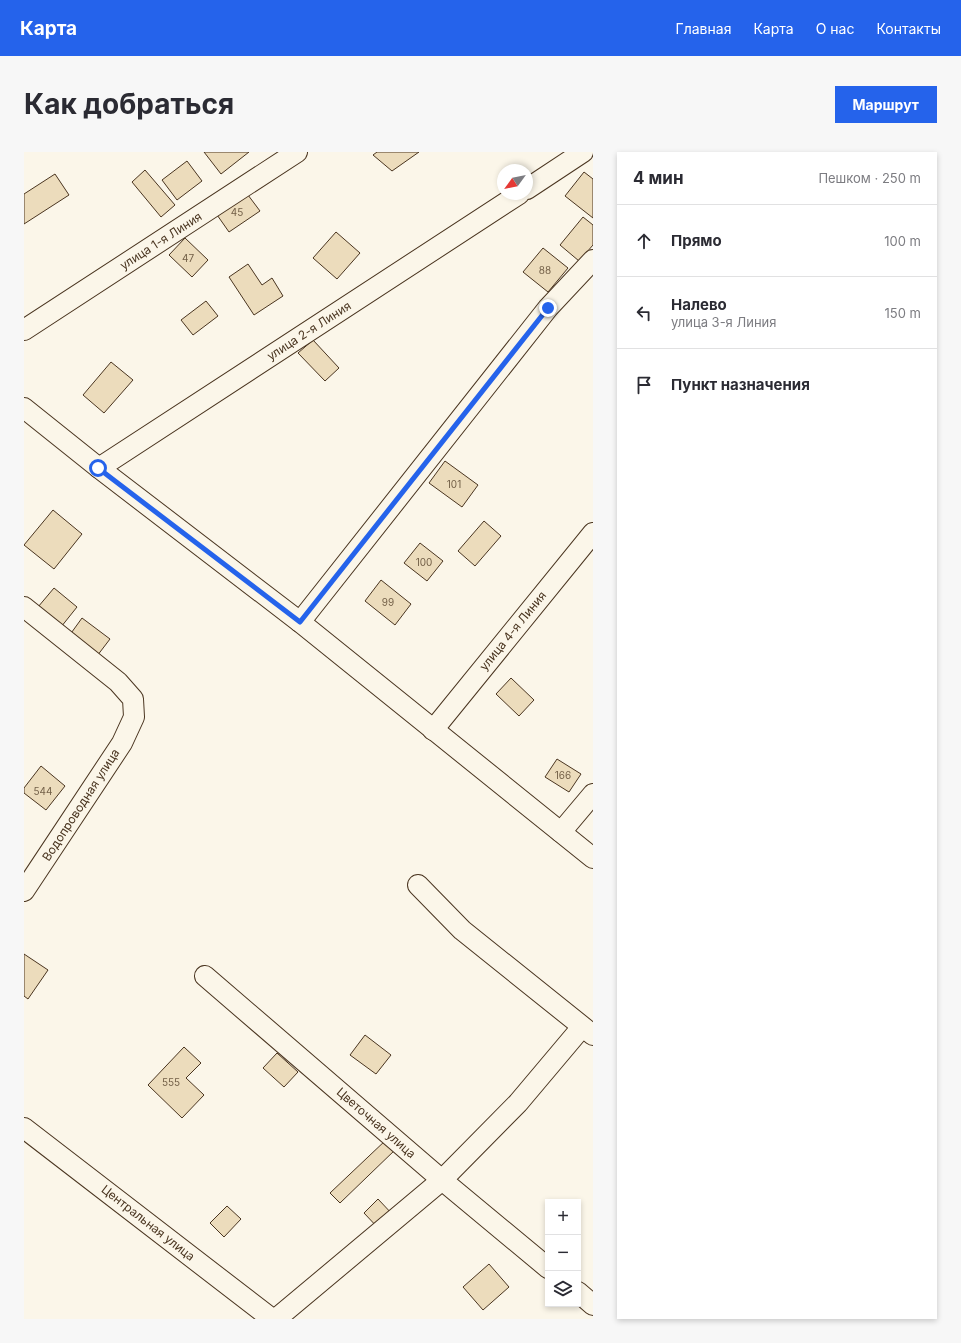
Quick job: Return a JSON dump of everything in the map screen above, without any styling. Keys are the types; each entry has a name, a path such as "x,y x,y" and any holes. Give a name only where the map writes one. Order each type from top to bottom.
{"street":[{"name":"улица 1-я Линия","path":"24,330 297,152"},
{"path":"533,185 583,152"},
{"name":"улица 2-я Линия","path":"98,468 510,200"},
{"path":"300,622 548,308 593,260"},
{"path":"24,408 98,468 300,622 593,858"},
{"name":"улица 4-я Линия","path":"433,730 593,533"},
{"name":"Водопроводная улица","path":"24,607 118,682 133,699 134,717 122,743 24,891"},
{"path":"561,832 593,794"},
{"path":"276,1319 442,1180 587,1031 462,930 418,885"},
{"name":"Цветочная улица","path":"205,976 442,1180 545,1266"},
{"name":"Центральная улица","path":"24,1128 272,1319"},
{"path":"581,1295 593,1305"}],"building":[{"path":"204,152 249,152 221,174"},
{"path":"377,152 419,152 392,171 373,155"},
{"path":"187,161 202,181 177,200 162,180"},
{"path":"145,170 175,205 161,217 132,182"},
{"path":"584,172 593,179 593,218 565,196"},
{"path":"55,174 69,195 24,224 24,194"},
{"path":"245,191 260,211 229,232 215,212"},
{"path":"583,217 593,225 593,245 579,261 560,245"},
{"path":"336,232 360,253 337,279 313,258"},
{"path":"185,238 208,260 192,277 169,255"},
{"path":"543,248 568,268 548,292 523,272"},
{"path":"248,264 262,285 272,278 283,296 254,315 229,277"},
{"path":"206,301 218,316 193,335 181,320"},
{"path":"313,340 339,368 325,381 298,353"},
{"path":"111,362 133,380 104,413 83,395"},
{"path":"445,461 478,485 462,507 429,483"},
{"path":"53,510 82,534 54,569 24,545"},
{"path":"484,521 501,536 475,566 458,551"},
{"path":"420,543 443,561 427,581 404,563"},
{"path":"381,580 411,604 395,625 365,601"},
{"path":"54,588 77,607 61,627 38,607"},
{"path":"82,618 110,639 97,656 69,636"},
{"path":"511,678 534,700 519,716 496,694"},
{"path":"557,759 581,774 569,792 545,777"},
{"path":"41,766 65,786 46,810 24,793 24,788"},
{"path":"24,954 48,970 28,999 24,996"},
{"path":"365,1035 391,1055 376,1074 350,1055"},
{"path":"184,1047 201,1063 186,1078 204,1095 182,1118 148,1085"},
{"path":"277,1053 298,1072 284,1087 263,1068"},
{"path":"387,1139 396,1149 340,1203 330,1193"},
{"path":"378,1199 394,1216 380,1230 364,1213"},
{"path":"227,1206 241,1219 224,1237 210,1223"},
{"path":"489,1264 509,1287 483,1310 463,1287"}],"route":[{"path":"98,468 300,622 548,308"}]}
